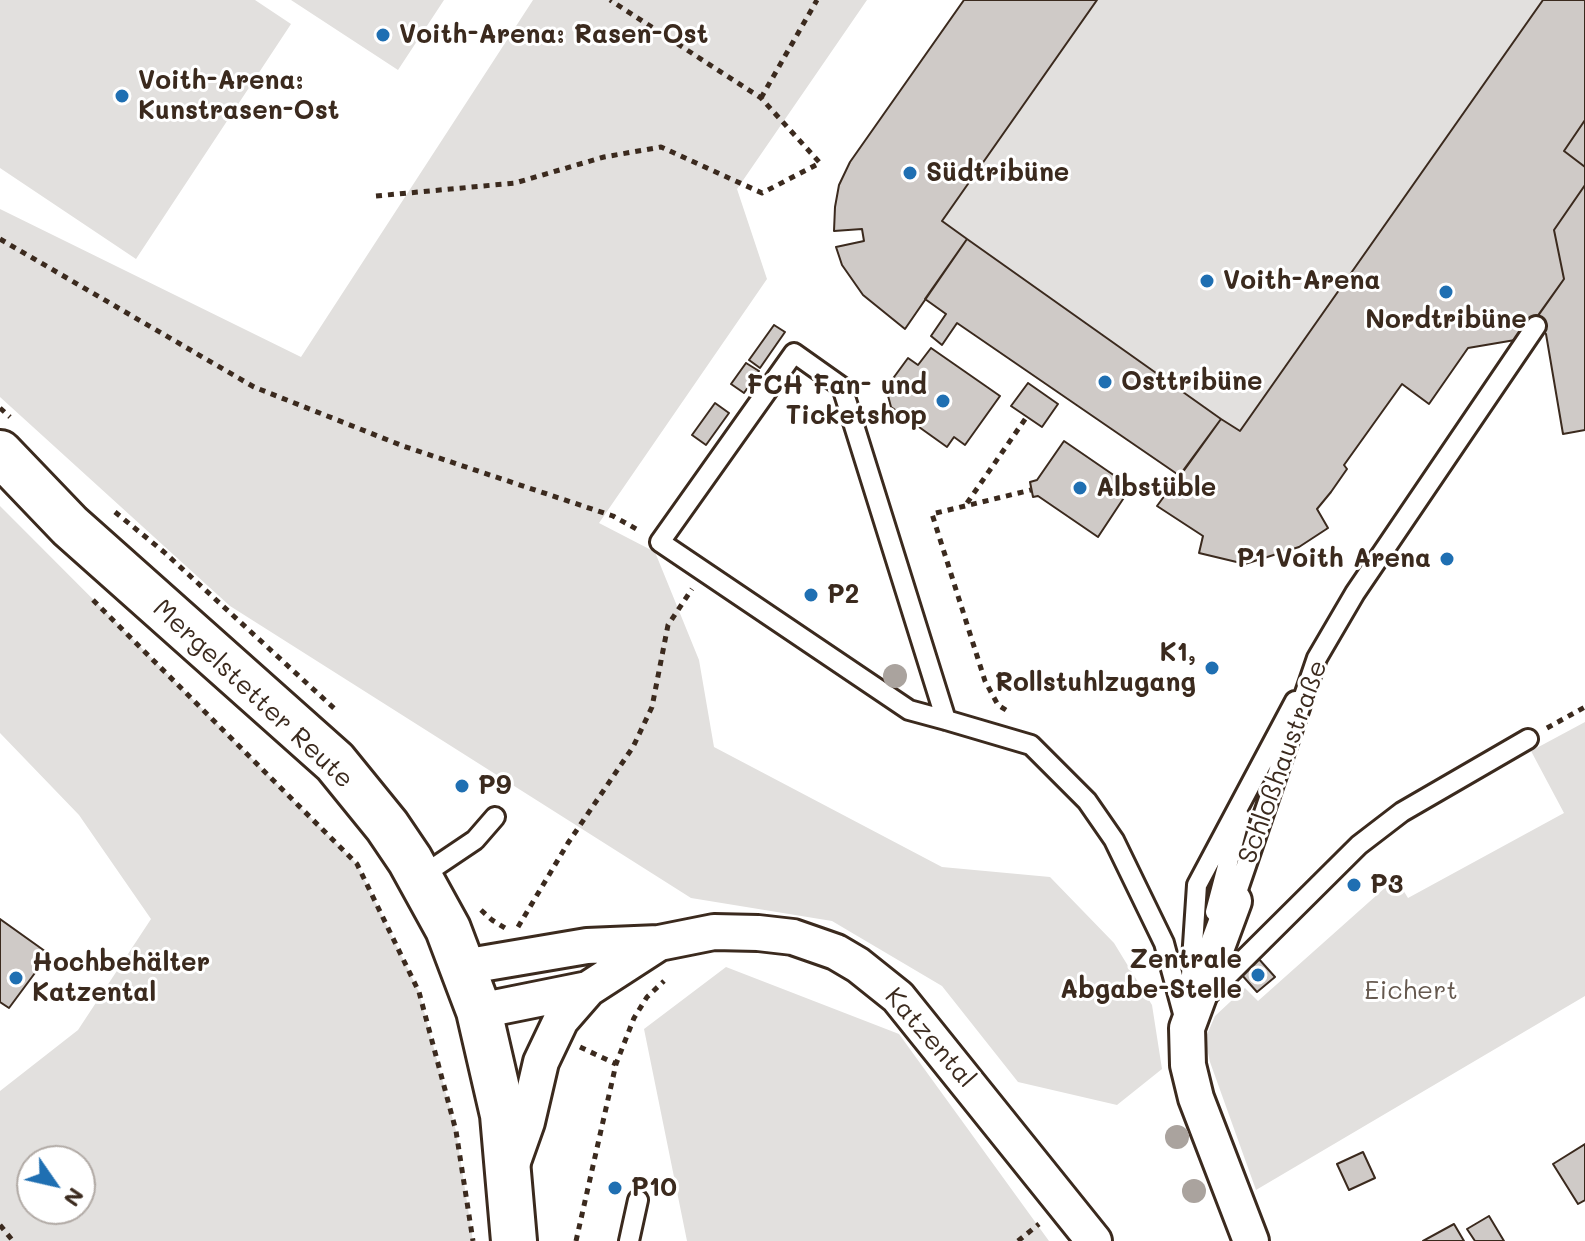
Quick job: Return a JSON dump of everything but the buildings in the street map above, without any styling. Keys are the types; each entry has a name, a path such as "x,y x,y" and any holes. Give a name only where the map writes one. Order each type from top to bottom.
{"street":[{"name":"Mergelstetter Reute","path":"0,453 70,526 335,762 387,826 420,877 448,929 463,967"},
{"name":"Schloßhaustraße","path":"1234,901 1191,1005 1190,1081 1251,1241"},
{"name":"Katzental","path":"514,1241 503,1115 479,1011 463,967 604,944 659,943 714,932 758,933 814,943 858,965 898,997 1094,1241"},
{"name":"Katzental","path":"510,1171 527,1122 546,1046 561,1020 588,989 659,943"},
{"name":"Katzental","path":"479,1011 588,989"}],"lane":[{"name":"Schloßhaustraße","path":"1234,901 1316,663 1355,593 1536,326"},
{"path":"946,720 842,387 794,353 660,542 909,710 1031,745 1087,801 1114,840 1191,1005"},
{"path":"1191,1005 1197,885 1316,663"},
{"path":"1191,1005 1359,845 1402,812 1528,739"},
{"path":"1191,1005 1248,787"},
{"path":"420,877 475,840 495,817"},
{"path":"629,1241 638,1200"}],"path":[{"path":"376,196 515,183 604,157 661,147 762,193 820,163 761,98 610,0"},
{"path":"761,98 817,0"},
{"path":"0,239 254,387 403,446 613,516 660,542"},
{"path":"966,504 1028,415"},
{"path":"1008,712 998,705 985,681 932,514 1031,490"},
{"path":"519,923 633,747 652,707 668,625 704,571"},
{"path":"92,599 357,864 419,992 456,1131 473,1241"},
{"path":"1528,739 1585,707"},
{"path":"576,1241 625,1036 647,997 669,976"},
{"path":"1018,1241 1043,1221 1051,1231"},
{"path":"0,1225 13,1241"}],"green space":[{"name":"Voith-Arena: Kunstrasen-Ost","path":"0,0 255,0 291,24 136,259 0,168"},
{"name":"Voith-Arena: Rasen-Ost","path":"291,0 444,0 398,70"},
{"path":"533,0 867,0 737,189 767,279 599,523 655,552 699,660 714,747 942,867 1050,877 1114,943 1152,1005 1162,1069 1117,1105 1018,1082 942,986 832,921 691,898 230,606 0,397 0,209 301,357"},
{"name":"Voith-Arena","path":"964,0 1585,0 1564,279 1521,339 1468,348 1429,404 1402,384 1317,509 1328,528 1299,547 1245,564 1199,553 1202,535 1157,506 1179,475 958,324 942,345 931,336 946,314 926,299 905,329 863,295 842,265 836,247 863,241 862,229 834,231 839,185 850,162"},
{"path":"0,506 357,864 419,992 456,1131 473,1241 0,1241 0,1091 78,1030 151,919 79,815 0,733"},
{"name":"Eichert","path":"1585,722 1585,996 1256,1190 1210,1062 1205,1039 1215,1016 1245,988 1258,1001 1387,886 1400,885 1408,898 1564,813 1531,751"},
{"path":"726,967 899,1034 1049,1241 687,1241 644,1029"}],"place":[{"name":"Voith-Arena: Rasen-Ost","path":"383,35"},
{"name":"Voith-Arena: Kunstrasen-Ost","path":"122,96"},
{"name":"Südtribüne","path":"910,173"},
{"name":"Voith-Arena","path":"1207,281"},
{"name":"Nordtribüne","path":"1446,292"},
{"name":"Osttribüne","path":"1105,382"},
{"name":"FCH Fan- und Ticketshop","path":"943,401"},
{"name":"Albstüble","path":"1080,488"},
{"name":"P1 Voith Arena","path":"1447,559"},
{"name":"P2","path":"811,595"},
{"name":"K1, Rollstuhlzugang","path":"1212,668"},
{"name":"P9","path":"462,786"},
{"name":"P3","path":"1354,885"},
{"name":"Zentrale Abgabe-Stelle","path":"1258,975"},
{"name":"Hochbehälter Katzental","path":"16,978"},
{"name":"P10","path":"615,1188"}]}
